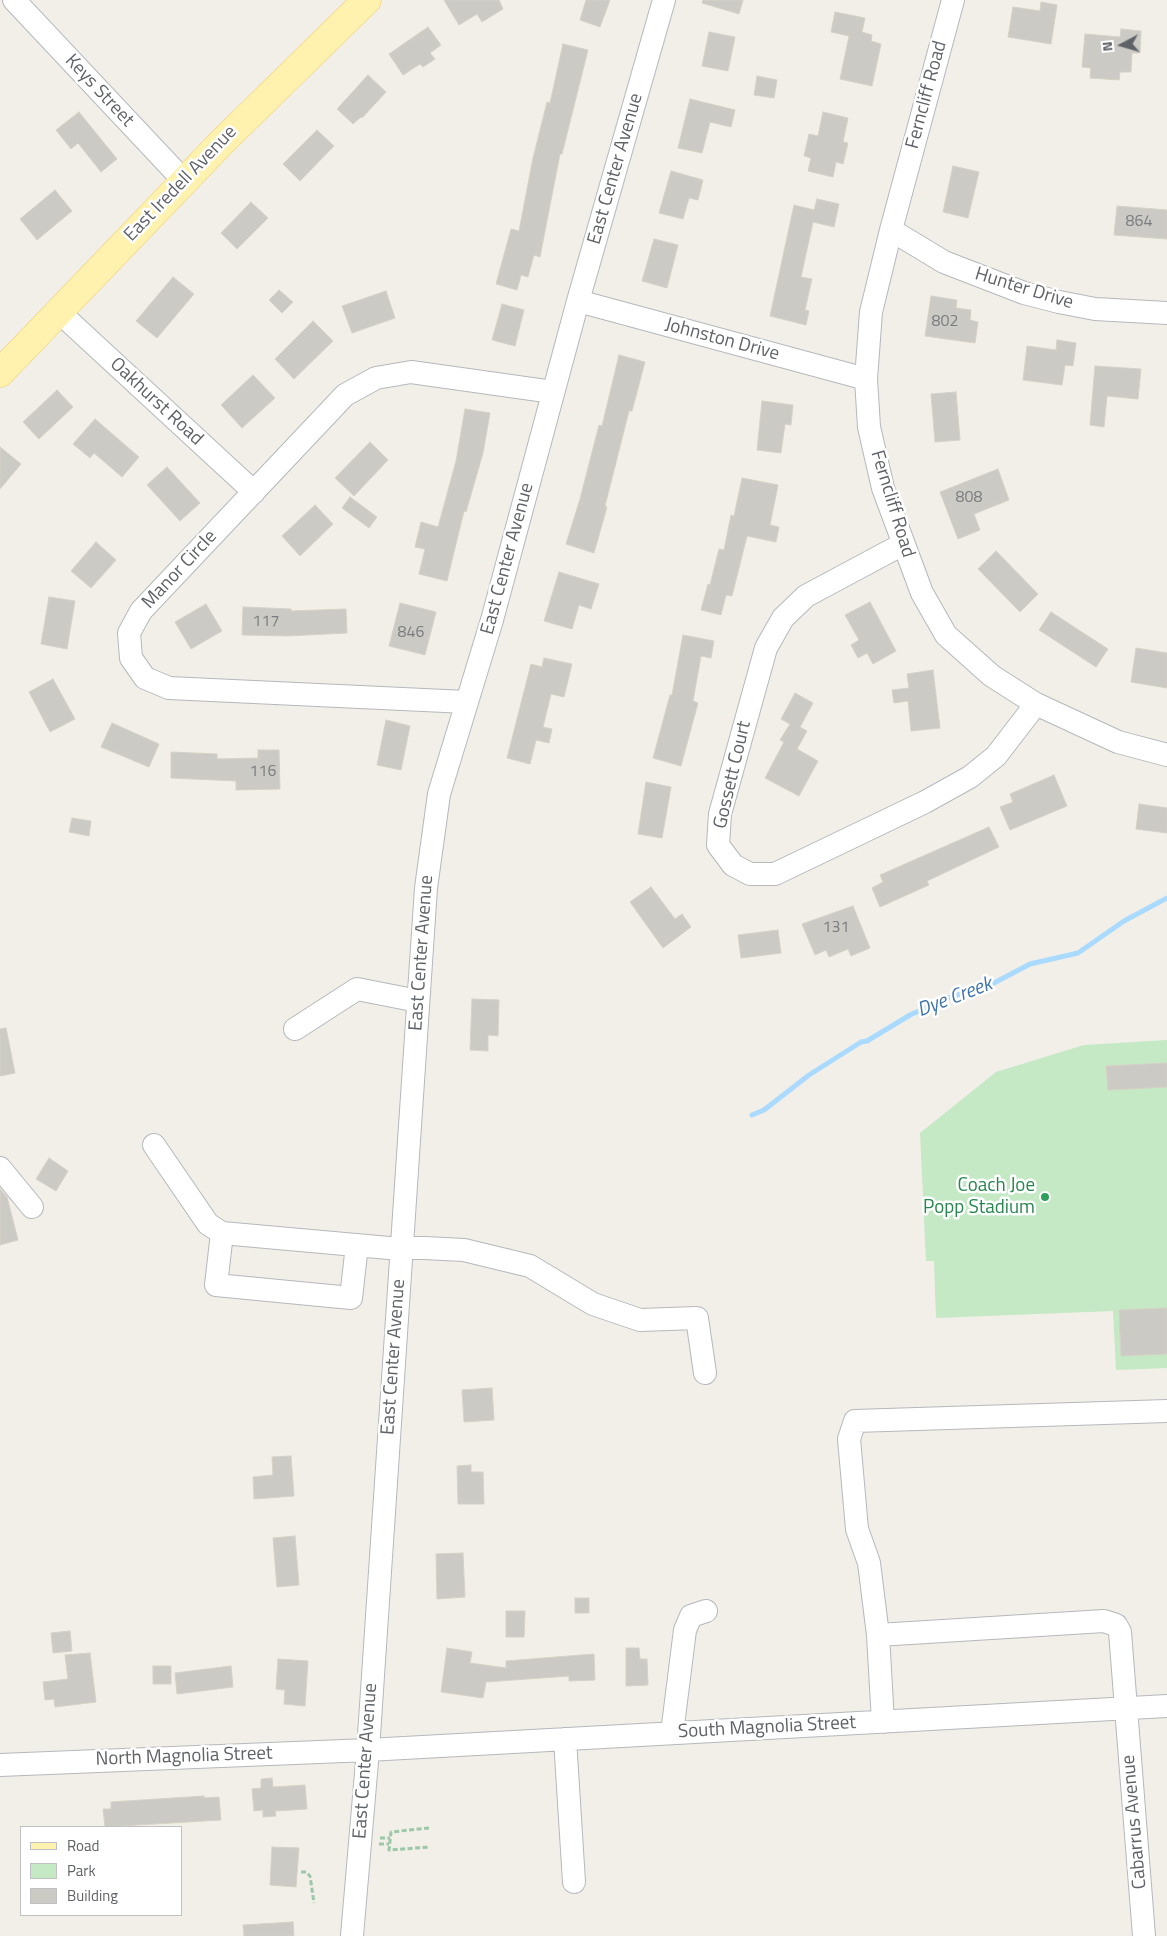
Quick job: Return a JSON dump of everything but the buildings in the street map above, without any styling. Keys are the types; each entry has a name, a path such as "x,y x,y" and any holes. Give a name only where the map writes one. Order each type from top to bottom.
{"main road":[{"name":"East Iredell Avenue","path":"0,373 222,142 367,0"}],"street":[{"name":"Keys Street","path":"14,0 185,182"},
{"name":"East Center Avenue","path":"352,1936 368,1750 426,888 439,794 492,620 553,392 664,0"},
{"name":"Ferncliff Road","path":"953,0 891,230 871,312 866,379 869,427 881,480 922,594 946,635 992,676 1036,704 1118,742 1167,755"},
{"name":"Hunter Drive","path":"891,230 944,262 1024,292 1059,302 1095,309 1167,313"},
{"name":"Johnston Drive","path":"578,302 866,379"},
{"name":"Oakhurst Road","path":"59,312 254,492"},
{"name":"Manor Circle","path":"466,702 168,688 145,678 130,658 129,633 142,611 345,395 376,378 411,372 553,392"},
{"name":"Gossett Court","path":"903,544 806,596 783,618 766,648 720,814 718,845 733,865 750,874 775,874 925,802 970,777 996,756 1036,704"},
{"path":"295,1029 357,989 418,1001"},
{"path":"154,1145 208,1224 222,1233 389,1248 464,1250 530,1266 593,1304 640,1320 697,1318 705,1373"},
{"path":"0,1168 32,1207"},
{"path":"222,1233 216,1285 351,1298 357,1245"},
{"path":"883,1722 878,1635 869,1563 857,1529 849,1439 855,1421 1167,1411"},
{"path":"672,1734 686,1630 691,1616 706,1610"},
{"name":"Cabarrus Avenue","path":"878,1635 1104,1621 1116,1625 1120,1632 1144,1936"},
{"name":"South Magnolia Street","path":"368,1750 1167,1706"},
{"path":"565,1739 574,1882"},
{"name":"North Magnolia Street","path":"0,1765 368,1750"}],"path":[{"path":"429,1828 390,1832 388,1850 430,1846"},
{"path":"380,1838 390,1838"},
{"path":"379,1844 389,1844"},
{"path":"301,1872 306,1872 310,1876 314,1903"}],"green space":[{"name":"Coach Joe Popp Stadium","path":"1167,1040 1167,1368 1116,1370 1113,1311 936,1318 934,1261 926,1261 920,1133 996,1072 1084,1045"}],"waterway":[{"name":"Dye Creek","path":"752,1115 764,1110 809,1075 861,1042 867,1041 910,1015 945,999 994,983 1030,964 1078,953 1124,921 1167,898"}],"place":[{"name":"Coach Joe Popp Stadium","path":"1045,1197"}]}
